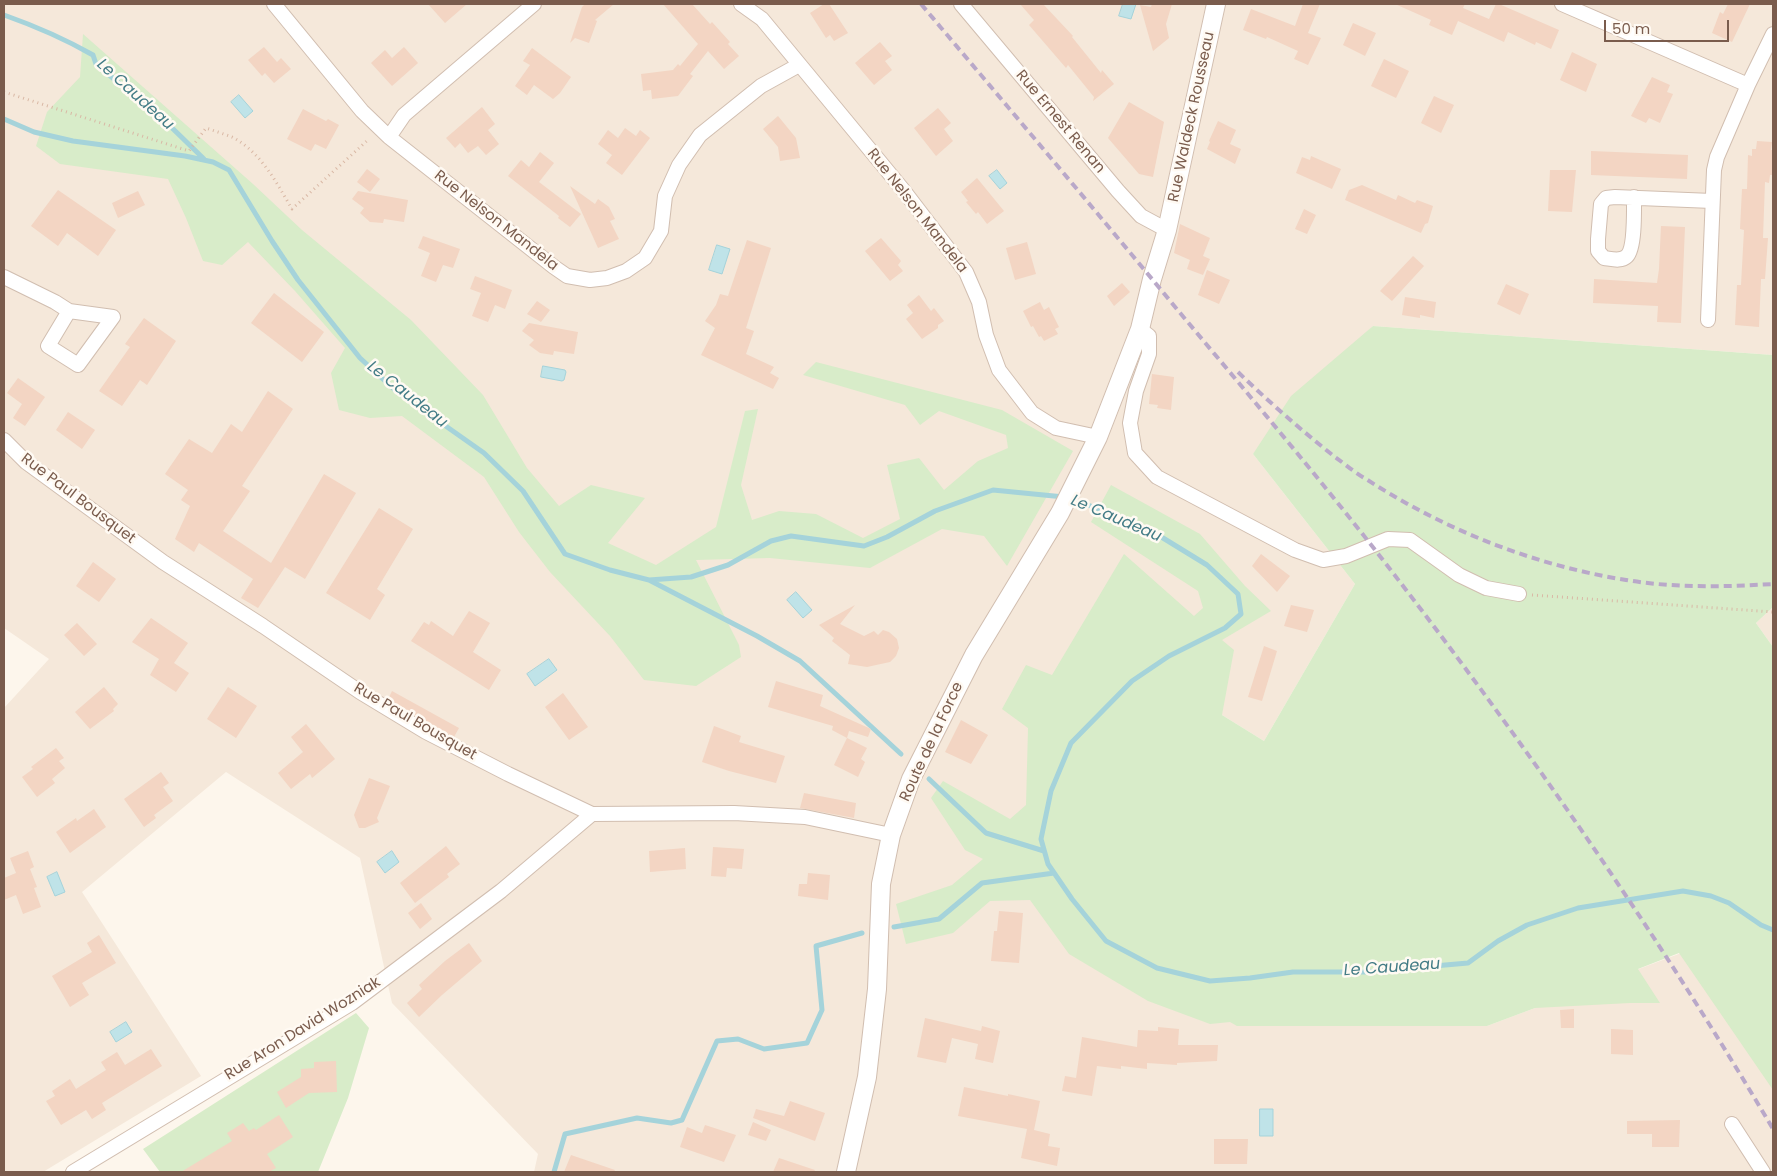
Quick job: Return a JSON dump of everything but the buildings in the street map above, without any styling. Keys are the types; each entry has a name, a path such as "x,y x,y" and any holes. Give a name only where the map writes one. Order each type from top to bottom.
{"street":[{"name":"Rue Nelson Mandela","path":"274,4 362,110 385,132 567,276 590,280 607,278 626,271 645,258 661,231 665,196 679,165 700,135 761,86 799,65"},
{"path":"385,132 534,4"},
{"name":"Rue Nelson Mandela","path":"740,4 762,19 922,213 966,272 979,302 986,335 1000,370 1032,412 1056,428 1098,437"},
{"name":"Rue Ernest Renan","path":"961,4 1118,192 1141,216 1167,230"},
{"name":"Rue Waldeck Rousseau","path":"1140,329 1152,279 1167,230 1216,4"},
{"path":"1562,4 1748,85"},
{"path":"1708,320 1714,170 1717,157 1748,85 1773,34"},
{"path":"1634,198 1631,247 1627,256 1619,260 1604,258 1598,251 1601,204 1606,198 1634,198 1712,201"},
{"path":"4,278 55,302 69,311 113,317 78,365 48,346 69,311"},
{"path":"1140,329 1149,336 1149,354 1136,391 1130,423 1135,452 1157,477 1295,550 1323,560 1346,556 1388,539 1410,540 1459,575 1486,588 1519,594"},
{"name":"Route de la Force","path":"846,1172 868,1077 877,989 881,884 891,836 912,779 974,656 1076,483 1098,437 1140,329"},
{"name":"Rue Paul Bousquet","path":"4,440 26,462 163,562 263,626 360,692 426,732 592,814 734,813 805,817 891,836"},
{"name":"Rue Aron David Wozniak","path":"73,1172 352,1002 501,891 592,814"},
{"path":"1732,1124 1763,1172"}],"path":[{"path":"4,92 189,151 206,128 232,138 253,151 292,208 385,132"},
{"path":"1519,594 1773,612"}],"shaded area":[{"path":"4,4 1773,4 1773,355 1373,326 1253,454 1355,584 1264,741 1222,715 1029,714 1487,1026 1684,952 1773,975 1773,1172 534,1172 538,1154 392,1003 360,858 226,772 82,892 201,1076 43,1172 4,1172 4,708 49,659 4,628"},
{"path":"1773,607 1773,647 1756,623"}],"green space":[{"path":"83,34 253,184 302,230 411,320 483,395 527,468 559,506 591,485 645,498 608,543 656,565 716,527 745,411 758,409 741,485 752,520 779,511 816,514 863,538 900,519 887,465 919,458 944,490 978,461 1008,448 1006,435 939,411 920,425 905,405 803,375 816,362 1002,410 1073,451 1007,566 984,536 942,529 870,568 770,558 696,560 739,645 741,657 696,686 644,680 610,636 550,572 519,532 484,477 402,416 370,418 339,410 331,373 345,348 295,291 248,242 222,265 203,261 168,179 60,164 36,146 47,112 80,77"},
{"path":"1373,326 1773,355 1773,607 1756,623 1773,647 1773,1090 1679,953 1638,969 1660,1003 1535,1008 1487,1026 1237,1026 1230,1022 1210,1024 1148,1001 1069,954 1030,900 990,901 953,933 906,944 896,904 952,885 983,859 965,850 931,798 943,781 1010,819 1026,805 1028,728 1002,709 1026,665 1052,675 1124,554 1194,616 1203,608 1198,591 1091,522 1111,485 1200,534 1245,586 1271,611 1222,640 1234,650 1222,715 1264,741 1355,584 1253,454 1291,396"},
{"path":"356,1013 369,1028 348,1098 318,1172 160,1172 143,1149"}],"water":[{"path":"1123,4 1136,4 1131,19 1119,16"},
{"path":"239,95 253,111 245,118 231,102"},
{"path":"997,170 1007,183 1000,189 989,176"},
{"path":"717,245 730,249 722,274 709,270"},
{"path":"543,366 565,370 564,380 541,377"},
{"path":"796,592 812,610 803,618 787,600"},
{"path":"549,659 557,670 535,686 527,674"},
{"path":"392,851 399,862 385,873 377,862"},
{"path":"57,872 65,892 55,896 47,877"},
{"path":"126,1022 132,1032 116,1042 110,1032"},
{"path":"1260,1109 1273,1109 1273,1136 1260,1136"}],"waterway":[{"name":"Le Caudeau","path":"4,15 50,33 93,55 96,64 168,124 204,159"},
{"name":"Le Caudeau","path":"4,119 34,132 73,141 185,156 213,162 229,170 298,280 360,358 396,391 484,453 523,491 565,554 610,570 649,580 691,577 728,565 771,541 791,536 864,546 887,537 935,511 993,490 1064,497"},
{"name":"Le Caudeau","path":"1072,499 1120,517 1163,538 1207,565 1238,594 1241,614 1225,628 1169,656 1132,681 1071,743 1051,791 1041,839 1048,864 1072,899 1106,941 1157,968 1210,981 1293,972 1366,972 1468,963 1498,941 1527,925 1578,908 1683,891 1711,896 1729,903 1761,925 1773,930"},
{"name":"Le Caudeau","path":"649,580 757,636 800,661 901,754"},
{"name":"Le Caudeau","path":"929,779 986,833 1044,851"},
{"path":"894,927 939,919 982,883 1054,873"},
{"path":"554,1172 565,1134 637,1118 671,1123 682,1120 717,1041 738,1039 764,1049 807,1043 822,1010 816,946 862,933"}],"railway":[{"path":"921,4 1281,434 1355,524 1432,624 1535,764 1634,908 1682,981 1773,1129"},
{"path":"1238,372 1298,426 1358,474 1427,514 1491,543 1557,565 1644,583 1699,586 1773,584"}]}
